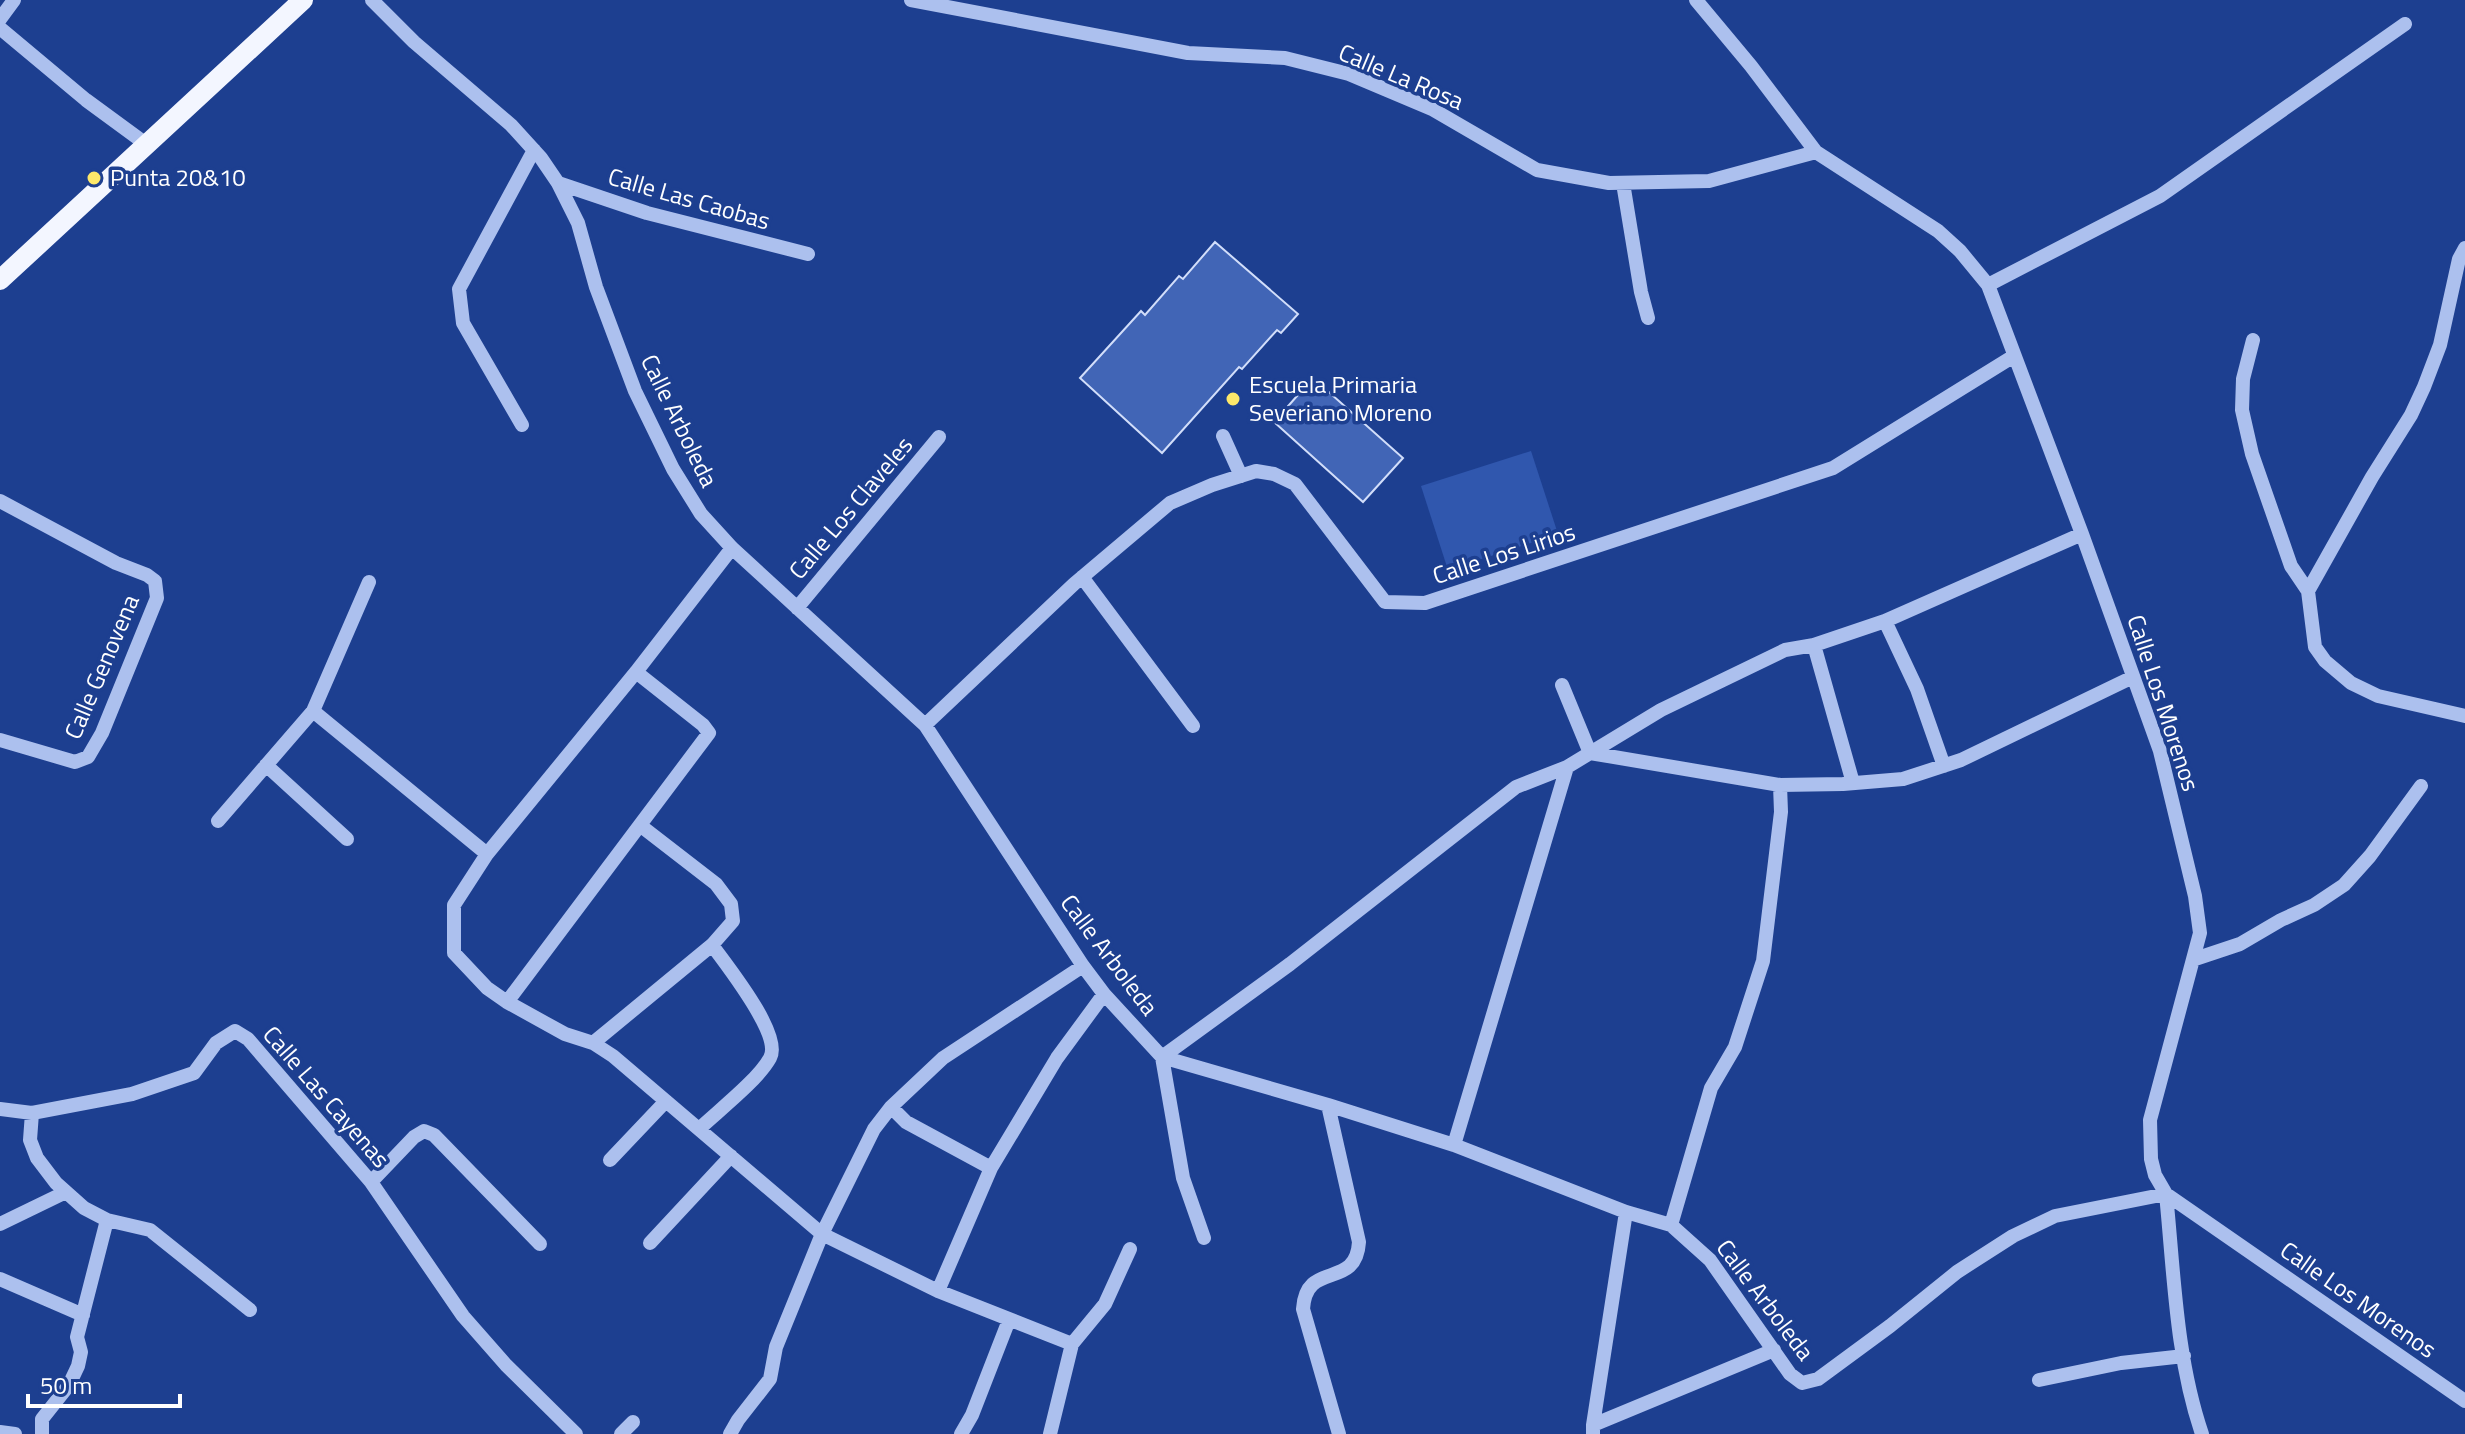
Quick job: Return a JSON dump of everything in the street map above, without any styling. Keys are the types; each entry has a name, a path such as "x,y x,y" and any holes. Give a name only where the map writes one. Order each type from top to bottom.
{"main road":[{"path":"0,280 303,0"}],"street":[{"path":"0,19 14,0"},
{"name":"Calle Arboleda","path":"372,0 414,42 511,125 558,183 578,223 596,287 635,391 673,469 701,514 732,548 925,725 1083,966 1104,994 1162,1057 1454,1145 1626,1212 1671,1225 1710,1260 1790,1374 1802,1383 1818,1379 1957,1272 2013,1236 2055,1216 2166,1194"},
{"name":"Calle La Rosa","path":"911,0 1188,53 1285,58 1349,74 1432,109 1537,170 1609,183 1709,181 1816,152"},
{"name":"Calle Los Morenos","path":"1696,0 1816,152 1938,231 1960,251 1988,285 2160,751 2195,896 2200,933 2195,959 2150,1120 2155,1175 2166,1194 2465,1401"},
{"path":"1988,285 2160,196 2405,24"},
{"path":"0,28 86,100 146,144"},
{"path":"522,425 463,323 459,289 534,150"},
{"name":"Calle Las Caobas","path":"558,183 647,213 808,254"},
{"path":"1623,183 1648,318"},
{"path":"2308,591 2411,415 2424,387 2440,345 2459,259 2465,248"},
{"path":"2253,340 2243,379 2242,410 2252,454 2291,566 2308,591 2315,647 2325,661 2351,683 2378,696 2465,716"},
{"name":"Calle Los Lirios","path":"925,725 1082,577 1170,503 1212,485 1256,471 1274,474 1295,484 1385,602 1425,603 1833,468 2014,356"},
{"path":"1223,436 1241,476"},
{"name":"Calle Los Claveles","path":"797,608 939,437"},
{"name":"Calle Genovena","path":"0,501 116,563 147,575 155,581 157,598 102,733 88,757 75,762 0,740"},
{"path":"1204,1238 1183,1178 1162,1057 1290,964 1516,787 1567,767 1661,710 1785,650 1814,645 1885,621 2082,534"},
{"path":"732,548 636,672 487,854 454,905 454,953 487,988 507,1002 565,1034 593,1043 613,1056 822,1234 938,1291 1072,1344"},
{"path":"1082,577 1193,726"},
{"path":"218,821 313,711 369,582"},
{"path":"1885,621 1917,689 1944,766"},
{"path":"1814,645 1853,783"},
{"path":"507,1002 709,733 636,672"},
{"path":"1590,753 1780,785 1903,779 1961,760 2133,677"},
{"path":"1562,685 1590,753"},
{"path":"313,711 487,854"},
{"path":"266,765 347,839"},
{"path":"1454,1145 1567,767"},
{"path":"1671,1225 1711,1088 1735,1047 1763,961 1781,812 1780,785"},
{"path":"2195,959 2240,944 2314,905 2344,885 2370,856 2421,786"},
{"path":"593,1043 712,945 733,921 731,904 716,884 641,826"},
{"path":"699,1129 772,1057 773,1042 764,1020 712,945"},
{"path":"730,1434 770,1379 776,1347 822,1234 868,1141 891,1107 943,1058 1083,966"},
{"path":"938,1291 991,1168 1057,1058 1104,994"},
{"name":"Calle Las Cayenas","path":"0,1109 32,1113 132,1094 194,1073 216,1043 235,1031 248,1039 371,1182 463,1316 506,1365 576,1434"},
{"path":"610,1160 666,1101"},
{"path":"1328,1105 1359,1242 1358,1258 1351,1266 1314,1282 1304,1294 1303,1309 1339,1434"},
{"path":"891,1107 906,1122 991,1168"},
{"path":"32,1113 30,1140 37,1158 56,1183 84,1208 107,1220 150,1230 250,1310"},
{"path":"371,1182 414,1137 424,1131 434,1135 540,1244"},
{"path":"650,1243 731,1156"},
{"path":"0,1224 66,1192"},
{"path":"2166,1194 2179,1328 2194,1411 2202,1434"},
{"path":"1593,1430 1626,1212"},
{"path":"42,1434 42,1419 69,1385 78,1366 81,1352 77,1337 107,1220"},
{"path":"1050,1434 1072,1344 1105,1304 1130,1249"},
{"path":"0,1279 83,1315"},
{"path":"961,1434 972,1415 1009,1320"},
{"path":"1593,1430 1774,1350"},
{"path":"2039,1380 2121,1363 2184,1356"},
{"path":"621,1434 633,1422"},
{"path":"0,1432 15,1434"}],"shaded area":[{"path":"1531,451 1558,534 1448,570 1421,486"}],"building":[{"path":"1215,242 1298,314 1281,333 1277,330 1242,369 1239,367 1162,453 1080,378 1141,311 1145,315 1179,276 1183,279"},
{"path":"1313,378 1403,458 1363,502 1274,422"}],"place":[{"name":"Punta 20&10","path":"94,178"},
{"name":"Escuela Primaria Severiano Moreno","path":"1233,399"}]}
